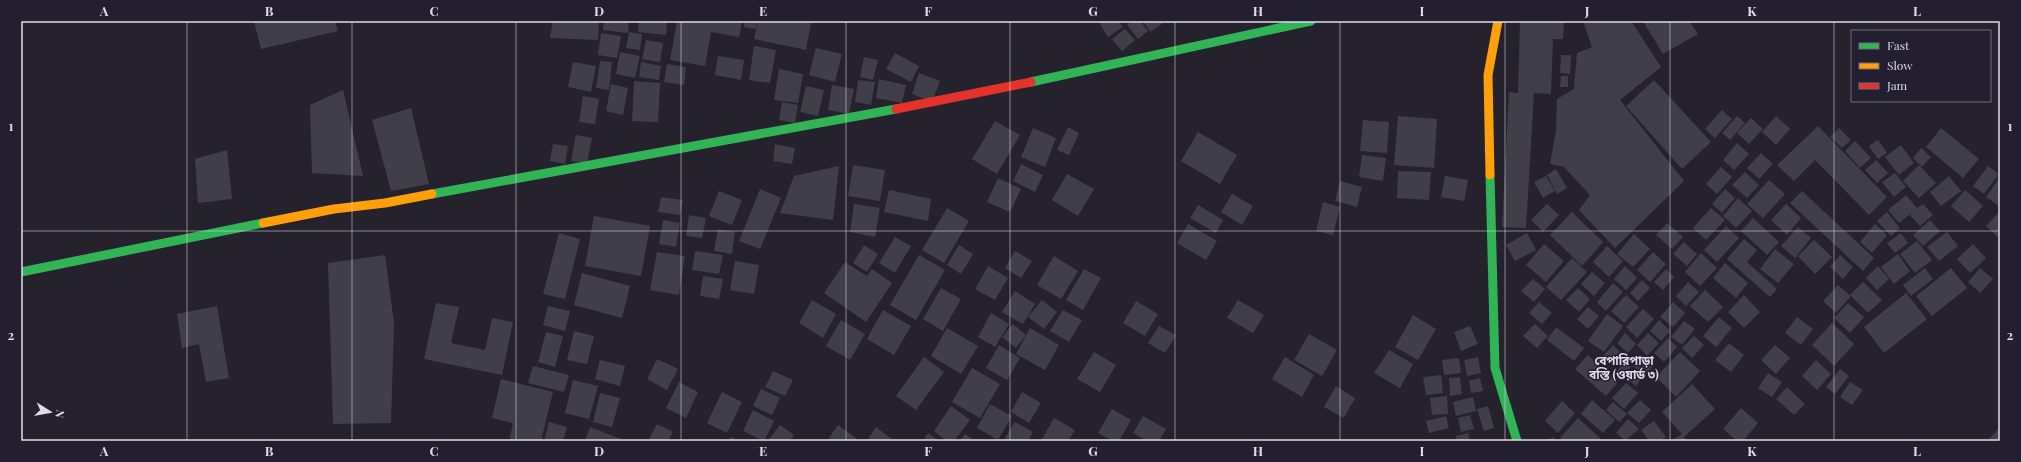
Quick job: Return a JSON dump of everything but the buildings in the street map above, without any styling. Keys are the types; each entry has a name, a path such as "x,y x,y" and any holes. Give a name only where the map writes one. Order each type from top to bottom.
{"street":[{"path":"21,272 334,209 385,203 969,96 1312,21"},
{"path":"1498,21 1488,75 1495,368 1517,441"}],"traffic: fast":[{"path":"1031,82 1311,21"},
{"path":"432,194 896,109"},
{"path":"1490,175 1495,368 1517,441"},
{"path":"21,272 263,223"}],"traffic: slow":[{"path":"1490,175 1488,75 1498,21"},
{"path":"263,223 334,209 385,203 432,194"}],"traffic: jam":[{"path":"896,109 1031,82"}],"district":[{"name":"বেপারিপাড়া বস্তি (ওয়ার্ড ৩)","path":"1624,368"}]}
